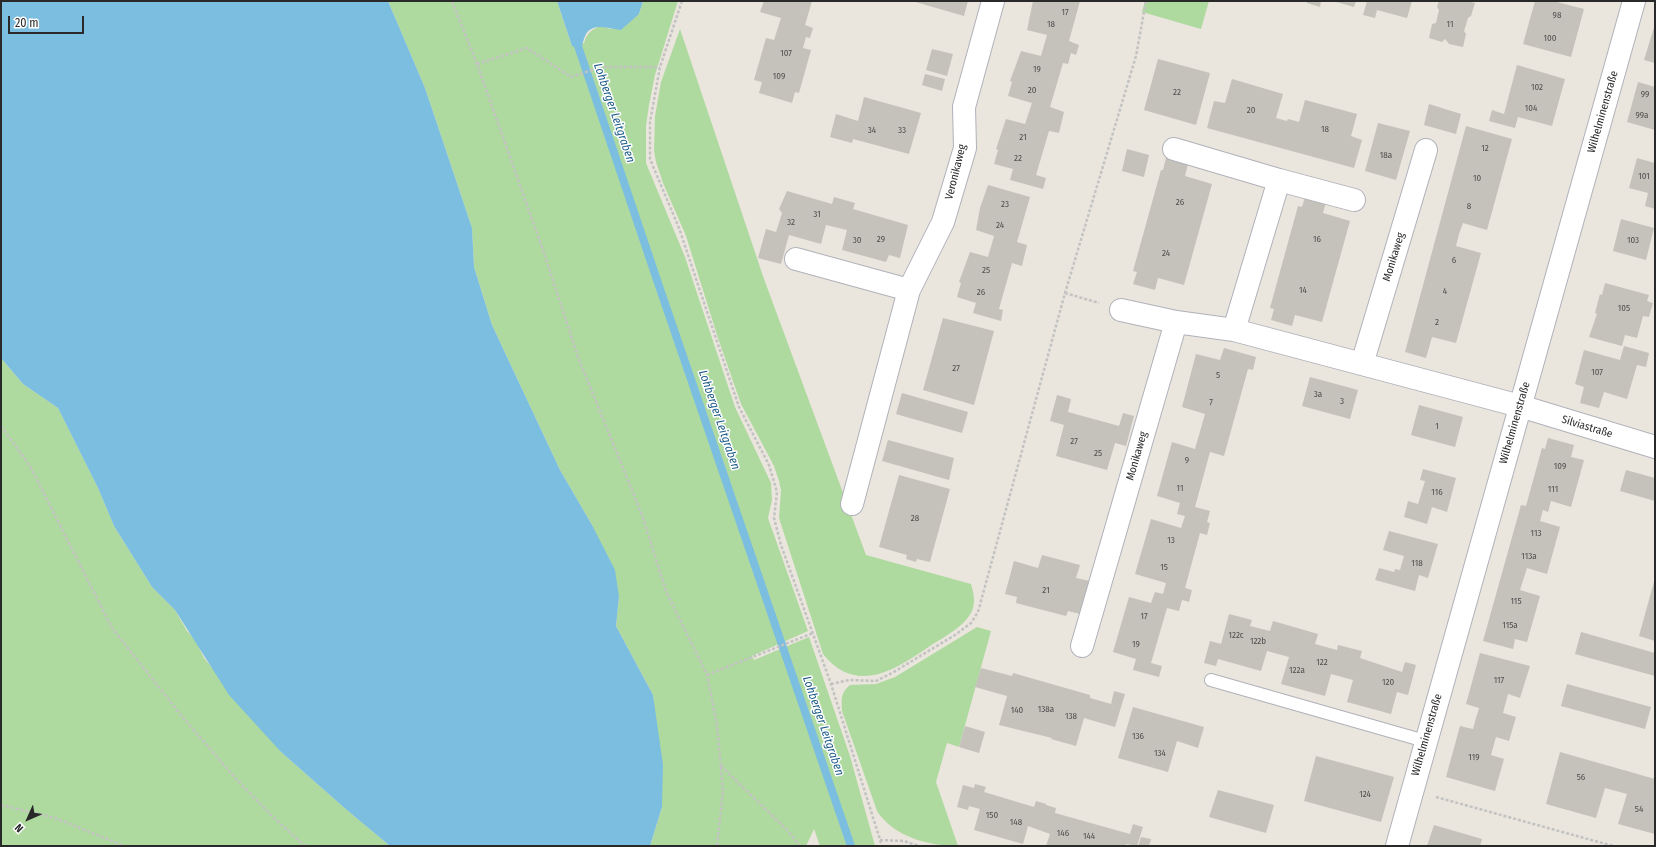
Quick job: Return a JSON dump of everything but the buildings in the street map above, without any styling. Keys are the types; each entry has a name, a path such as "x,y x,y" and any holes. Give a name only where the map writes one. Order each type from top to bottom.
{"street":[{"name":"Veronikaweg","path":"852,504 909,290 943,222 965,148 964,107 992,1"},
{"name":"Wilhelminenstraße","path":"1397,846 1411,790 1634,1"},
{"path":"1174,149 1279,180 1354,200"},
{"name":"Monikaweg","path":"1362,364 1426,150"},
{"path":"1234,330 1279,180"},
{"path":"796,259 909,290"},
{"path":"1121,310 1176,322 1234,330 1520,406"},
{"name":"Monikaweg","path":"1082,646 1176,322"},
{"name":"Silviastraße","path":"1520,406 1655,448"}],"lane":[{"path":"1211,680 1425,741"}],"path":[{"path":"452,1 477,64 544,252 578,357 642,515 666,591 707,675 717,725 723,791 717,846"},
{"path":"682,1 660,67 650,122 650,159 679,228 739,407 769,465 777,492 774,518 782,545 831,684 882,846"},
{"path":"831,684 849,680 876,681 955,635 971,623 978,612 1065,293 1136,56 1146,1"},
{"path":"477,64 527,48 571,77 601,67 660,67"},
{"path":"1065,293 1121,310"},
{"path":"1,426 30,466 112,628 185,720 236,779 274,818 305,846"},
{"path":"707,675 813,633"},
{"path":"721,766 788,830 800,846"},
{"path":"1411,790 1613,846"},
{"path":"1,805 55,818 124,846"},
{"path":"880,840 904,841 919,846"}],"green space":[{"path":"388,1 557,1 572,46 584,43 588,34 597,27 600,26 611,29 639,14 643,1 678,1 655,75 649,105 646,126 646,163 685,257 735,407 771,483 772,500 768,518 808,631 752,656 754,660 809,637 850,756 875,846 820,846 814,829 806,846 650,846 662,807 653,695 616,626 619,597 592,525 560,470 492,325 474,267 472,228 425,88"},
{"path":"1145,1 1209,1 1201,29 1142,12"},
{"path":"680,29 764,279 866,555 971,584 974,595 974,606 964,623 906,662 878,674 864,676 850,674 836,667 823,654 779,518 781,490 774,466 741,404 718,338 686,236 663,183 656,162 654,151 655,116 661,82"},
{"path":"1,358 23,384 58,408 98,488 114,526 152,587 175,610 187,631 196,641 204,658 281,752 390,846 1,846"},
{"path":"977,627 991,631 959,747 947,743 936,782 958,846 947,846 924,842 902,834 884,820 877,811 842,711 842,696 850,685 876,684 895,677"}],"water":[{"path":"1,1 388,1 425,88 472,228 474,267 492,325 560,470 592,525 615,570 619,597 616,626 653,695 663,765 662,807 650,846 390,846 281,752 229,695 175,610 152,587 114,526 98,488 58,408 23,384 1,358"},
{"path":"557,1 643,1 639,14 621,30 597,27 589,30 580,50 572,46"}],"waterway":[{"name":"Lohberger Leitgraben","path":"576,40 851,846"}]}
